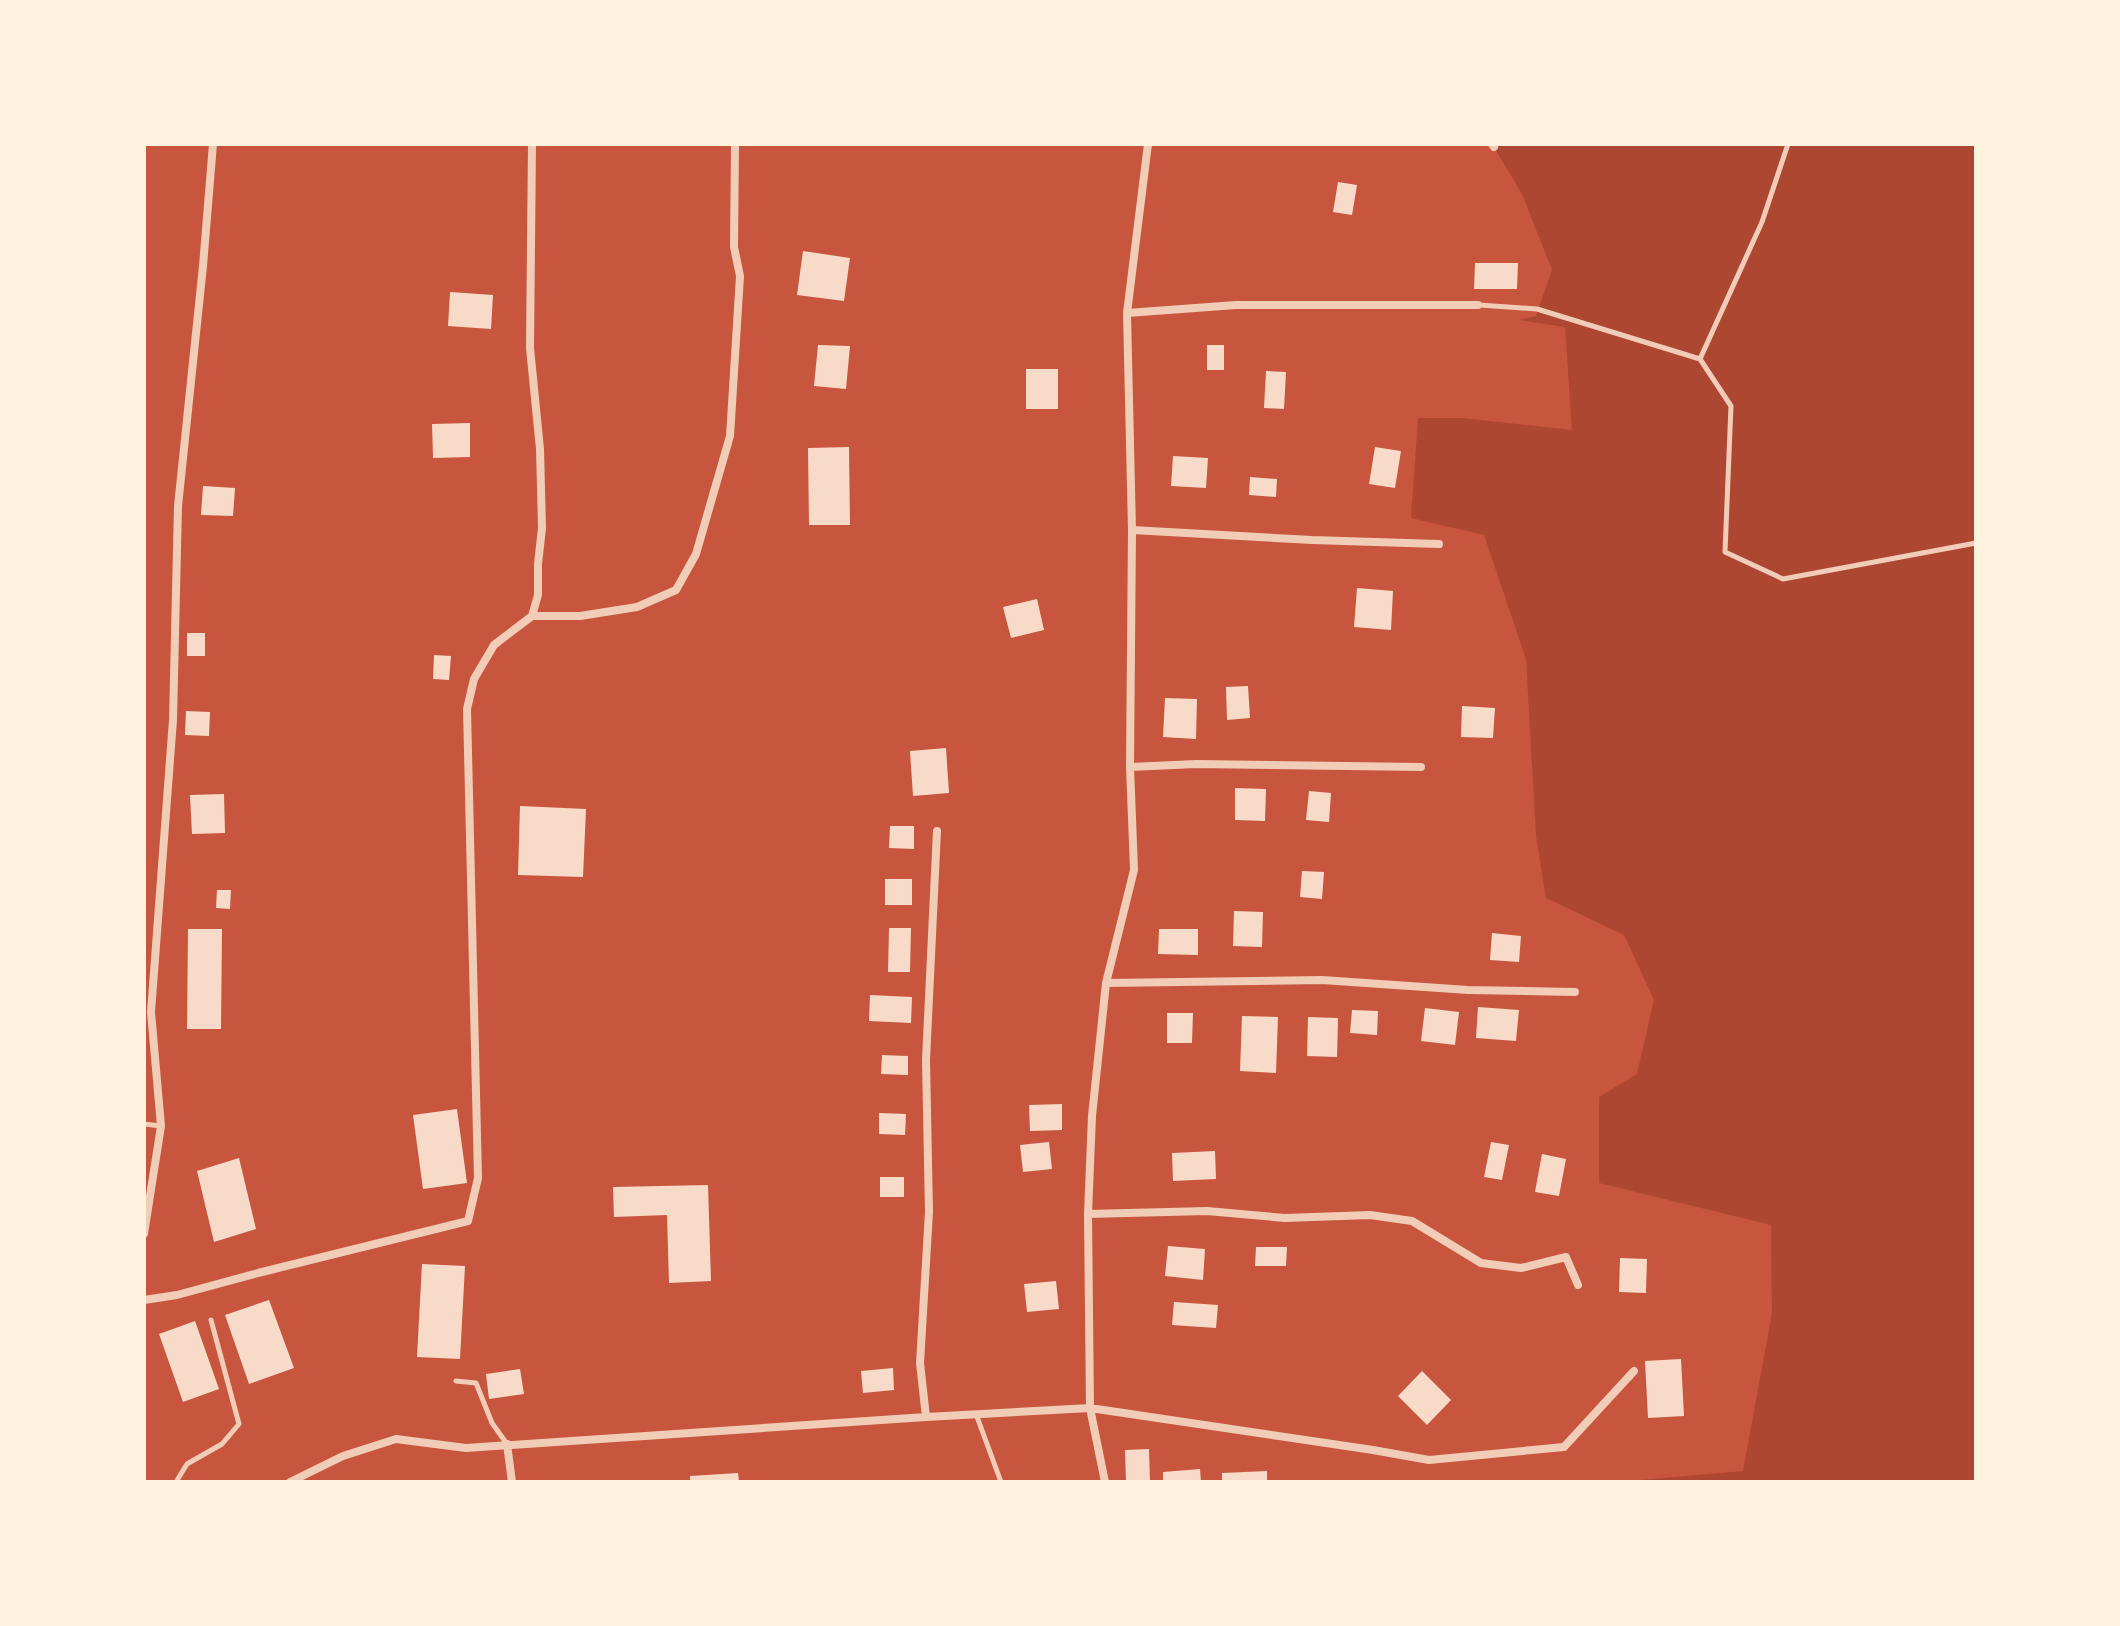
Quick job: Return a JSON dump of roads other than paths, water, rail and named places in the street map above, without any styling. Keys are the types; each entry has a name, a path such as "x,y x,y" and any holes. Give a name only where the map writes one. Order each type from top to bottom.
{"street":[{"path":"144,1234 161,1126 151,1012 173,720 178,506 213,144"},
{"path":"144,1300 177,1295 468,1221 478,1178 467,709 474,679 494,645 532,616 538,595 542,528 539,436 530,348 532,144"},
{"path":"532,616 580,616 637,607 676,590 696,554 730,436 740,276 734,247 735,144"},
{"path":"1105,1482 1090,1408 1088,1214 1092,1116 1106,983 1134,870 1130,767 1132,530 1127,313 1148,144"},
{"path":"1127,313 1236,305 1478,305"},
{"path":"1132,530 1439,544"},
{"path":"1130,767 1196,764 1421,767"},
{"path":"926,1417 920,1363 929,1212 926,1060 937,831"},
{"path":"1106,983 1322,980 1468,990 1575,992"},
{"path":"1088,1214 1207,1211 1285,1218 1370,1215 1412,1221 1481,1263 1521,1268 1566,1257 1578,1285"},
{"path":"290,1482 343,1456 396,1439 466,1448 1090,1408 1429,1460 1564,1447 1634,1371"},
{"path":"507,1444 512,1482"}],"lane":[{"path":"1700,359 1762,222 1788,144"},
{"path":"1478,305 1537,309 1700,359 1731,406 1725,552 1783,579 1976,543"},
{"path":"144,1124 161,1126"},
{"path":"176,1482 187,1464 222,1444 239,1424 211,1320"},
{"path":"456,1381 476,1383 492,1423 507,1444"},
{"path":"976,1414 1001,1482"}]}
